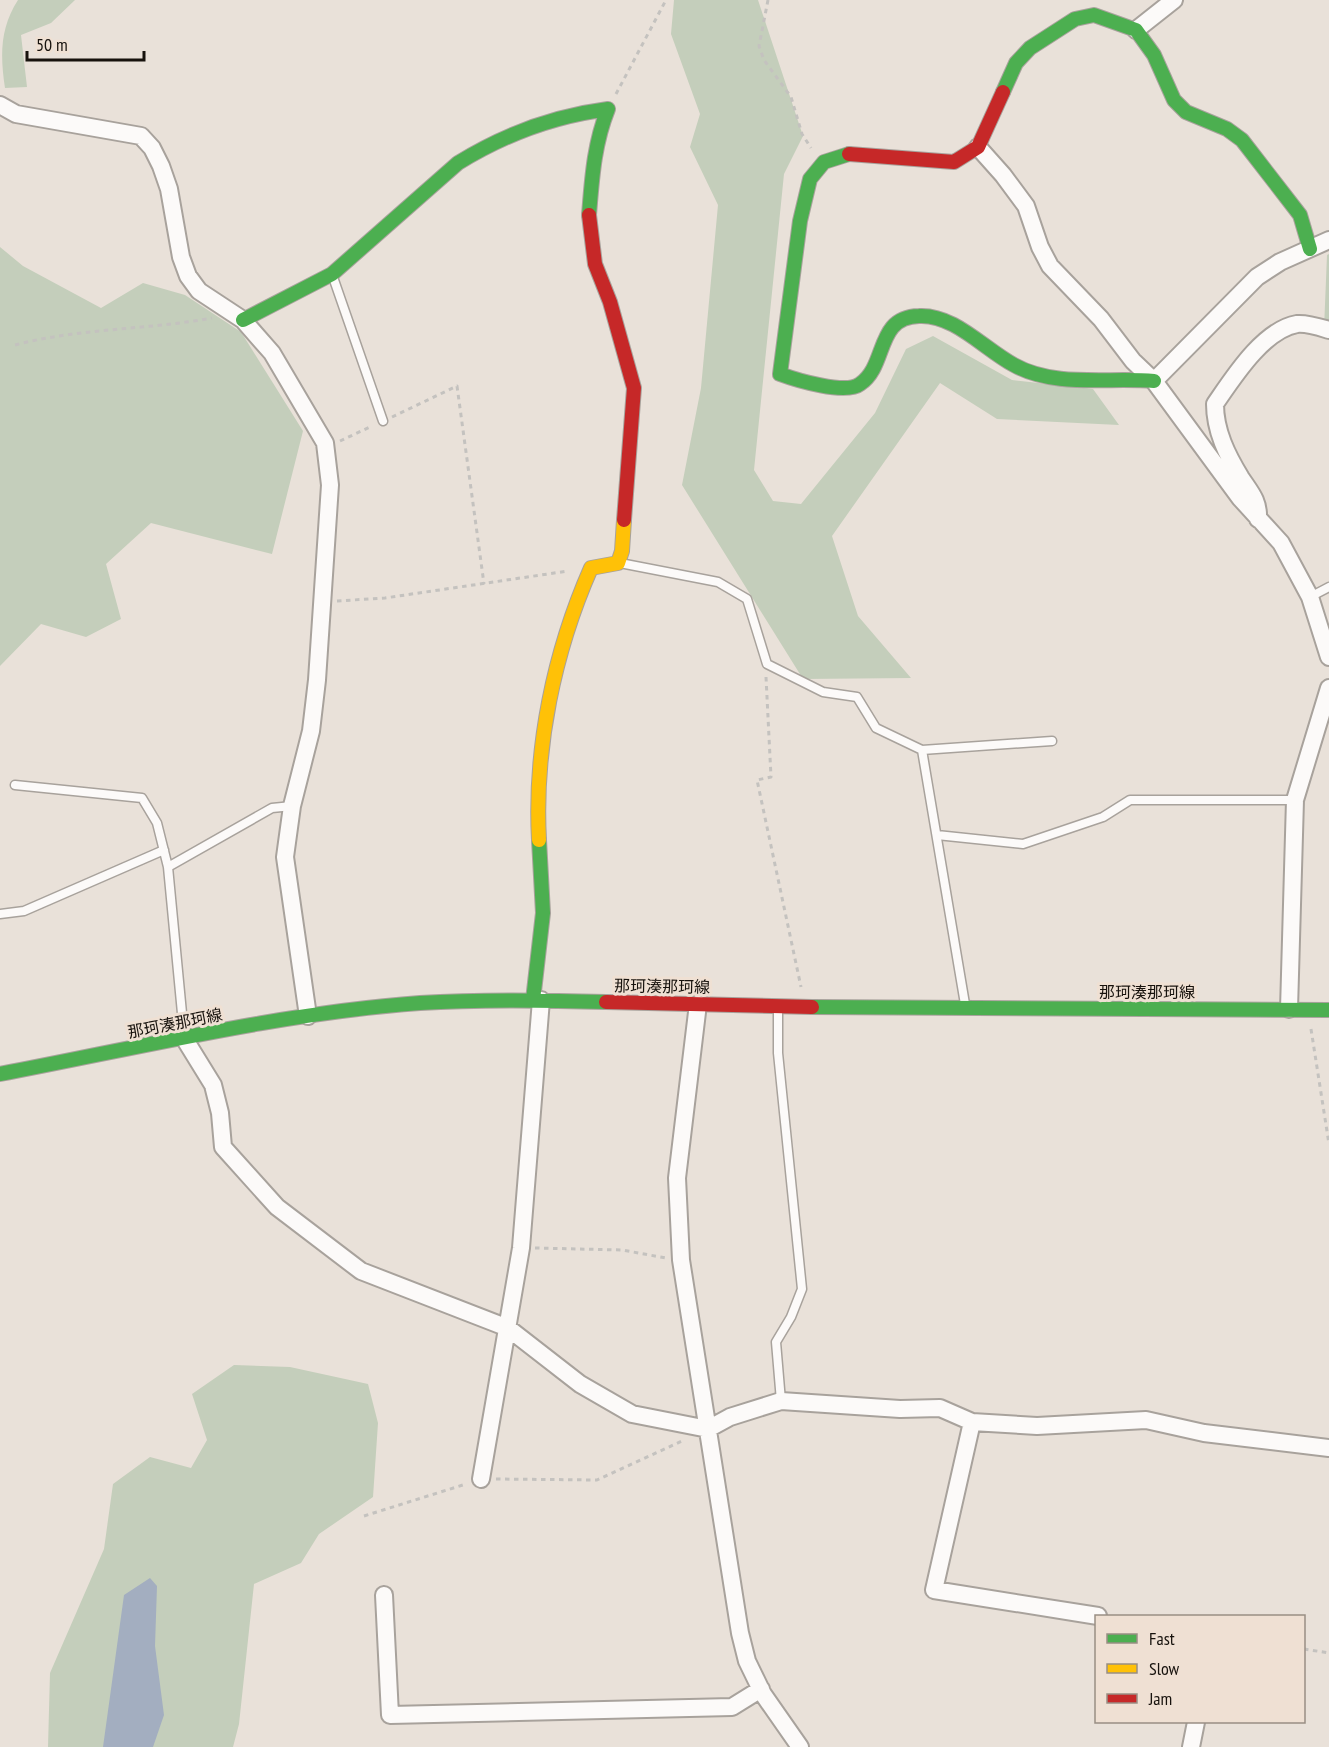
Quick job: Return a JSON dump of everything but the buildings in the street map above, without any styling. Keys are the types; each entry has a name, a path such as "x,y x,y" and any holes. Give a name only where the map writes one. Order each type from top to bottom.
{"street":[{"path":"1136,30 1174,0"},
{"path":"1154,381 1122,378 1065,379 1036,374 1015,366 940,317 925,315 908,317 895,323 885,334 860,384 851,389 792,380 780,374 800,221 810,179 824,162 840,155 855,153 954,162 978,147 1008,76 1030,48 1075,20 1094,15 1136,30 1154,55 1174,100 1186,112 1227,129 1242,140 1300,215 1310,249"},
{"path":"0,105 16,114 141,136 152,148 169,189 181,257 188,276 200,291 243,320 272,353 313,419 326,448 330,485 311,731 292,806 285,857 308,1016"},
{"path":"243,320 332,274 458,163 477,151 500,138 562,116 608,109"},
{"path":"481,1479 521,1248 543,913 537,807 543,731 574,607 591,568 618,563 622,551 634,388 610,302 595,264 589,220 593,158 599,131 608,109"},
{"path":"978,147 1003,175 1026,207 1040,247 1050,266 1101,319 1133,361 1154,381 1258,519 1281,543 1310,597 1329,657"},
{"path":"1154,381 1257,277 1329,240"},
{"path":"1258,519 1257,499 1242,478 1220,436 1215,404 1241,366 1271,338 1299,324 1329,330"},
{"path":"1289,1009 1295,800 1329,688"},
{"name":"那珂湊那珂線","path":"0,1074 308,1016 420,1003 537,1000 778,1007 1329,1010"},
{"path":"698,1004 677,1178 681,1260 740,1633 747,1661 761,1689 800,1747"},
{"path":"184,1038 213,1085 220,1113 223,1147 277,1207 361,1272 508,1328 580,1384 632,1414 708,1428 730,1417 781,1401 900,1409 940,1408 972,1422 1037,1426 1146,1420 1204,1433 1329,1448"},
{"path":"972,1422 934,1590 1095,1617"},
{"path":"384,1595 390,1715 732,1707 761,1689"},
{"path":"1191,1747 1196,1723"}],"lane":[{"path":"332,274 383,421"},
{"path":"618,563 718,582 747,599 766,664 823,692 856,697 876,728 922,750 1052,741"},
{"path":"1310,597 1329,587"},
{"path":"922,750 966,1008"},
{"path":"15,785 142,798 157,823 168,867 184,1038"},
{"path":"937,835 1023,844 1103,817 1131,800 1295,800"},
{"path":"168,867 272,808 292,806"},
{"path":"0,914 24,911 164,850"},
{"path":"778,1007 778,1053 802,1289 791,1317 776,1342 781,1401"}],"path":[{"path":"608,109 666,0"},
{"path":"768,0 759,46 764,60 791,97 802,134 824,162"},
{"path":"15,345 47,336 173,325 217,317"},
{"path":"326,448 457,386 484,584"},
{"path":"322,602 386,598 591,568"},
{"path":"765,657 771,777 757,780 806,1007"},
{"path":"1308,1010 1329,1144"},
{"path":"521,1248 622,1250 681,1260"},
{"path":"364,1516 481,1479 597,1480 708,1428"},
{"path":"1305,1649 1329,1653"}],"green space":[{"path":"18,0 75,0 51,23 21,35 27,87 5,88 2,64 3,42 8,21"},
{"path":"674,0 758,0 803,136 784,174 754,470 773,501 801,504 875,413 906,349 933,336 1012,380 1093,389 1119,425 997,419 940,383 832,536 858,616 911,678 803,679 682,485 701,388 718,205 690,147 700,114 671,34"},
{"path":"0,247 23,266 101,308 143,283 185,295 241,332 303,431 272,554 151,523 106,564 121,619 86,637 41,624 0,666"},
{"path":"1329,254 1329,334 1324,329 1327,255"},
{"path":"234,1365 290,1367 368,1384 378,1423 373,1497 319,1534 301,1563 254,1584 239,1724 233,1747 48,1747 50,1673 104,1549 113,1484 150,1457 191,1468 207,1440 192,1394"}],"water":[{"path":"150,1578 157,1586 155,1646 164,1715 153,1747 103,1747 124,1595"}],"traffic: fast":[{"path":"1003,92 1016,63 1030,48 1075,19 1094,15 1136,30 1154,55 1174,100 1186,112 1227,129 1242,140 1300,215 1310,249"},
{"path":"243,320 332,274 458,163 494,143 530,128 568,116 608,109 597,148 589,215"},
{"path":"849,154 824,162 810,179 800,221 780,374 821,385 853,387 869,376 888,333 895,324 905,318 919,316 932,317 957,326 1014,365 1047,377 1154,381"},
{"path":"533,1000 543,913 539,840"},
{"path":"0,1074 209,1032 368,1008 466,1001 606,1002"},
{"path":"812,1007 1329,1010"}],"traffic: slow":[{"path":"539,840 540,770 549,701 557,667 578,600 591,568 618,563 622,551 624,520"}],"traffic: jam":[{"path":"849,154 954,162 978,147 1003,92"},
{"path":"589,215 595,264 610,302 634,388 624,520"},
{"path":"606,1002 812,1007"}]}
